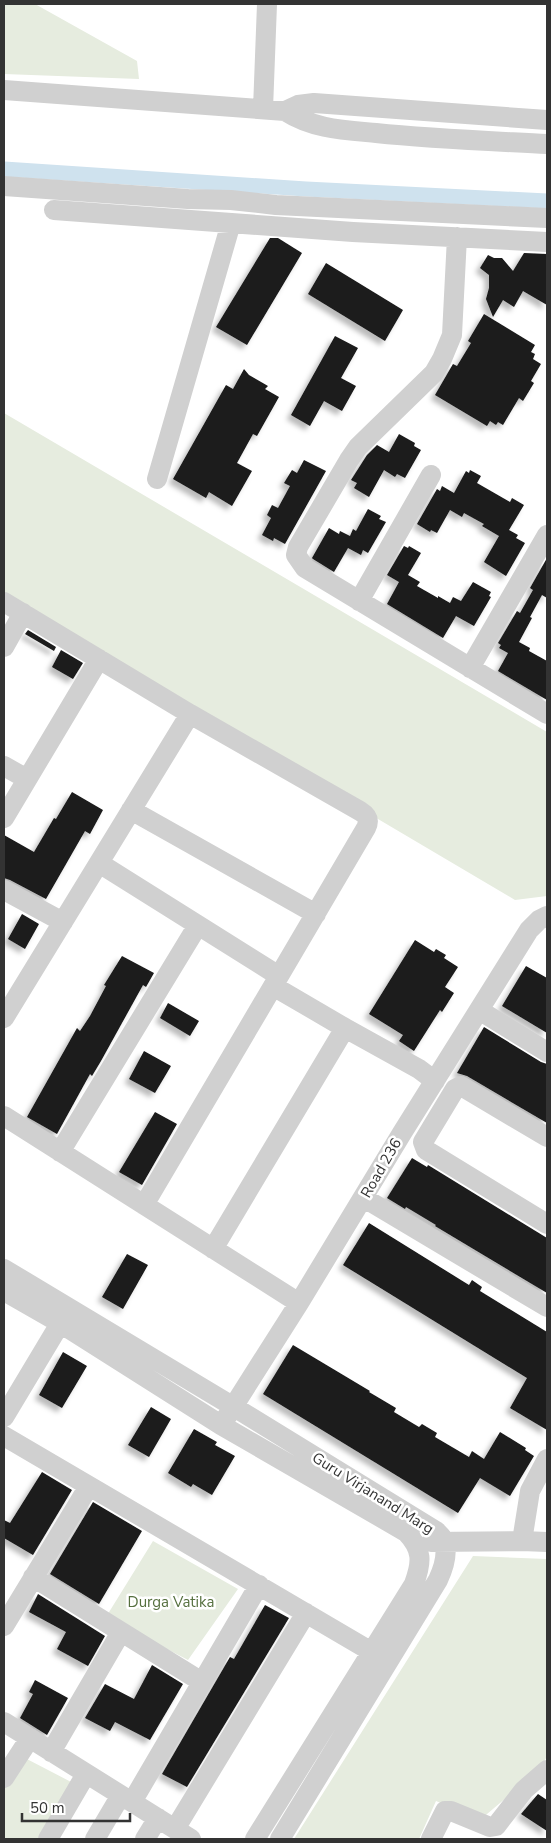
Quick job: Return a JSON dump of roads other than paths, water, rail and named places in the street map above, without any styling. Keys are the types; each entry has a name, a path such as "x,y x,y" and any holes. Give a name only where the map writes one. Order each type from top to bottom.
{"street":[{"path":"263,109 267,4"},
{"path":"4,90 285,111 311,125 326,128 402,136 547,144"},
{"path":"285,111 298,105 314,103 547,120"},
{"path":"4,186 285,205 547,218"},
{"path":"54,210 353,232 547,242"},
{"path":"157,479 231,222"},
{"path":"457,237 452,335 442,359 434,373 374,431 349,460 297,551 298,560 305,568 547,714"},
{"path":"359,601 431,474"},
{"path":"470,668 547,535"},
{"path":"4,602 190,714 360,811 368,818 369,822 144,1205"},
{"path":"4,647 23,613"},
{"path":"4,818 99,659"},
{"path":"6,1010 63,922 190,714"},
{"path":"4,766 27,779"},
{"path":"131,810 316,914"},
{"path":"99,863 198,925 345,1028 419,1069 435,1081"},
{"path":"4,890 63,922"},
{"name":"Road 236","path":"222,1425 529,930 539,920 547,916"},
{"path":"60,1152 198,925"},
{"path":"479,1010 547,1052"},
{"path":"213,1249 345,1028"},
{"path":"547,1138 461,1086 455,1089 422,1142 426,1150 547,1224"},
{"path":"4,1116 299,1303"},
{"path":"364,1198 547,1307"},
{"name":"Guru Virjanand Marg","path":"4,1270 64,1316 222,1425 406,1532 414,1541 419,1551 421,1564 414,1584 255,1839"},
{"name":"Guru Virjanand Marg","path":"4,1291 64,1316 234,1407 436,1531 444,1538 445,1559 438,1580 280,1839"},
{"path":"4,1417 64,1316"},
{"path":"4,1436 372,1652"},
{"path":"522,1541 530,1490 547,1459"},
{"path":"4,1626 89,1486"},
{"path":"414,1541 547,1542"},
{"path":"33,1577 202,1682"},
{"path":"95,1839 127,1799 202,1682 259,1585"},
{"path":"4,1722 183,1834 306,1613"},
{"path":"51,1752 120,1632"},
{"path":"4,1778 30,1738"},
{"path":"431,1839 445,1810 451,1810 490,1827 496,1826 524,1790 547,1770"},
{"path":"48,1839 86,1774"},
{"path":"145,1839 158,1818"}],"waterway":[{"path":"4,169 306,189 547,201"}],"park label":[{"name":"Durga Vatika","path":"171,1602"}]}
